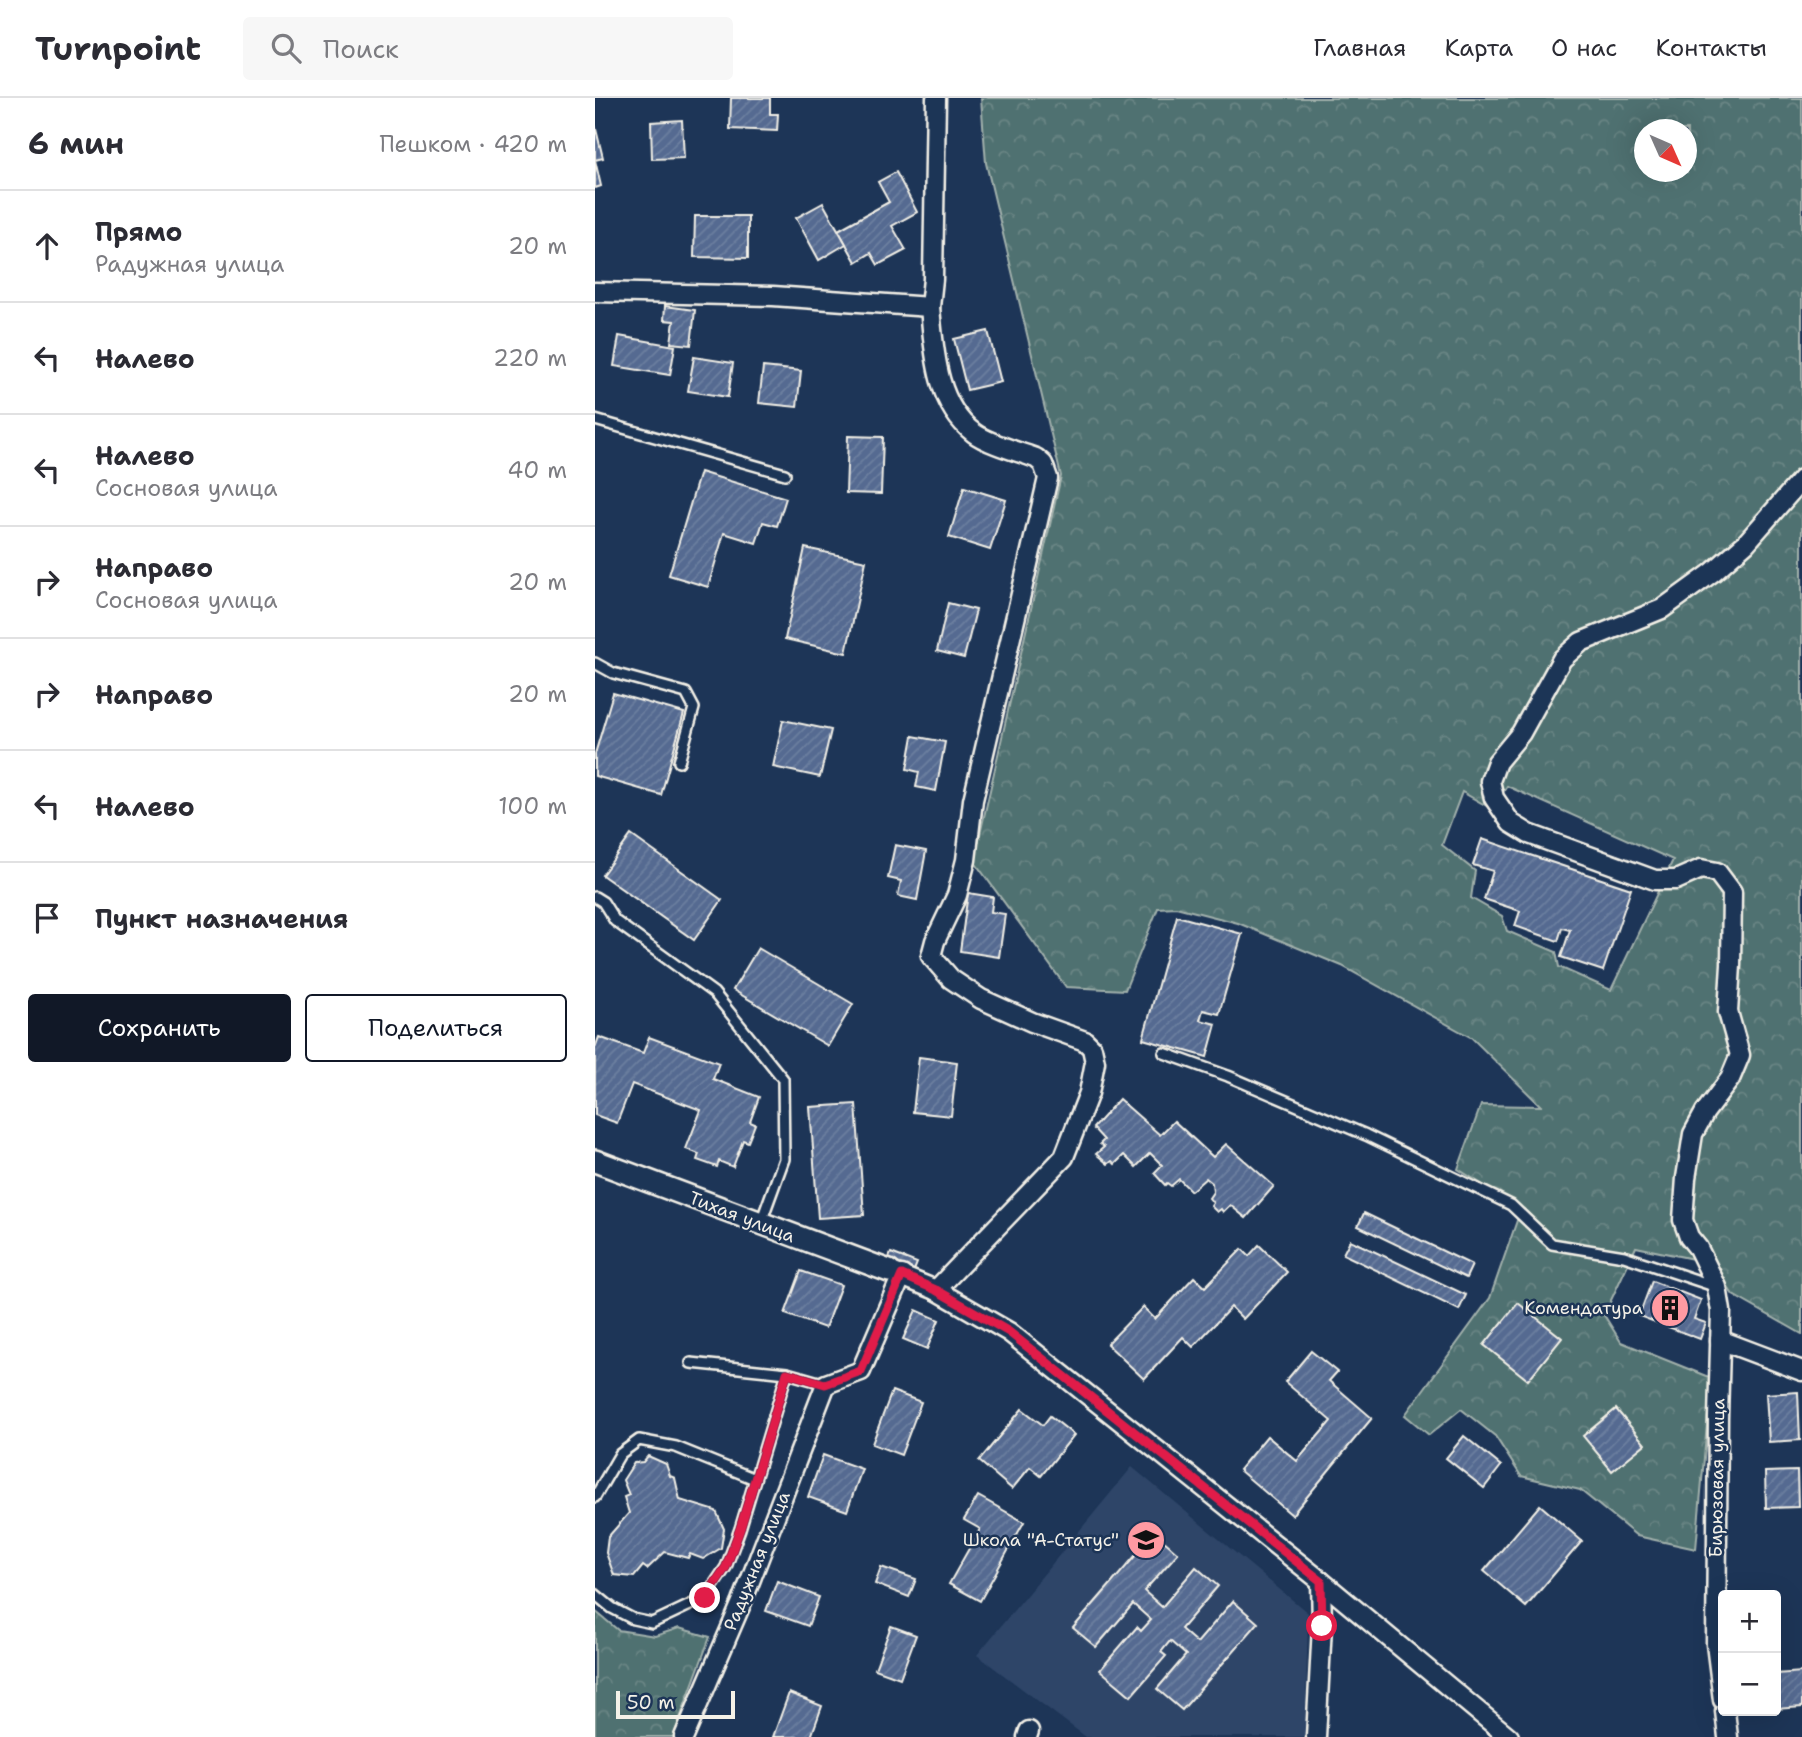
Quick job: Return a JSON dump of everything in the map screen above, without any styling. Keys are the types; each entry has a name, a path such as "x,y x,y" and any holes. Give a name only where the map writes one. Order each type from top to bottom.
{"street":[{"path":"936,98 933,279 930,307 934,355 941,386 949,403 974,434 1036,458 1047,470 1048,478 973,800 966,860 957,895 935,941 931,956 951,979 981,999 1032,1022 1085,1041 1092,1048 1095,1062 1089,1093 1064,1157 936,1290"},
{"path":"595,292 773,296 930,307"},
{"name":"Бирюзовая улица","path":"1718,1660 1716,1644 1721,1311 1717,1287 1699,1248 1689,1237 1683,1220 1693,1134 1705,1112 1730,1079 1740,1055 1728,1012 1732,892 1717,872 1701,869 1677,880 1655,880 1529,834 1511,823 1494,798 1490,781 1497,762 1521,733 1562,659 1580,642 1623,627 1662,609 1713,572 1746,543 1802,479"},
{"name":"Тихая улица","path":"595,1161 895,1273"},
{"path":"825,1384 861,1371 895,1273 936,1290 1009,1332 1321,1581 1509,1737"},
{"path":"1720,1340 1802,1371"},
{"name":"Радужная улица","path":"684,1737 742,1602 825,1384"},
{"path":"1316,1737 1322,1626 1321,1581"},
{"path":"1726,1716 1728,1737"}],"lane":[{"path":"595,419 786,474"},
{"path":"595,663 613,673 686,693 694,708 679,762"},
{"path":"595,897 603,902 615,921 714,993 783,1079 784,1159 760,1224"},
{"path":"1164,1053 1227,1076 1366,1135 1511,1205 1552,1244 1624,1256 1717,1287"},
{"path":"691,1363 787,1373 825,1384"},
{"path":"595,1594 632,1619 652,1623 705,1598 726,1567 740,1529 787,1373"},
{"path":"595,1497 620,1454 639,1440 676,1447 755,1479"}],"shaded area":[{"name":"Школа \"А-Статус\"","path":"1132,1467 1308,1613 1305,1737 1086,1737 977,1655"}],"green space":[{"path":"981,98 1802,98 1802,1334 1733,1295 1712,1263 1636,1247 1604,1315 1621,1342 1711,1378 1696,1549 1637,1536 1580,1490 1521,1476 1495,1436 1461,1409 1429,1435 1405,1415 1490,1298 1521,1209 1458,1169 1481,1105 1541,1106 1472,1038 1342,966 1238,923 1176,907 1158,908 1125,990 1066,987 974,861 1061,476 986,163","holes":["1507,786 1673,860 1611,990 1559,967 1556,952 1507,931 1502,916 1471,898 1475,871 1442,845 1462,792 1492,809"]},
{"path":"595,1611 618,1630 655,1636 679,1628 710,1637 673,1737 595,1737"}],"building":[{"path":"731,98 770,98 770,114 778,114 777,131 730,129"},
{"path":"682,120 684,158 652,159 651,122"},
{"path":"595,125 603,158 595,160"},
{"path":"595,160 601,186 595,188"},
{"path":"896,172 917,212 892,226 906,250 878,265 871,253 856,262 838,230 889,202 878,182"},
{"path":"823,203 846,244 819,260 796,218"},
{"path":"695,216 748,216 748,258 694,257"},
{"path":"665,306 695,310 691,345 671,343 674,321 664,320"},
{"path":"988,331 1001,382 967,390 954,339"},
{"path":"619,336 675,346 670,375 614,366"},
{"path":"694,357 733,363 728,397 688,391"},
{"path":"763,367 801,371 797,407 759,403"},
{"path":"848,436 883,437 881,494 846,493"},
{"path":"700,472 786,498 777,526 763,522 756,543 724,533 708,587 669,575"},
{"path":"964,487 1006,500 990,550 949,537"},
{"path":"805,548 866,561 846,653 785,639"},
{"path":"948,603 976,610 964,658 937,651"},
{"path":"613,693 684,713 661,795 595,776 595,754"},
{"path":"783,720 831,730 820,777 773,767"},
{"path":"913,736 945,742 936,791 916,787 919,772 907,769"},
{"path":"631,835 722,900 694,940 602,875"},
{"path":"1482,839 1631,889 1603,971 1561,957 1570,930 1562,928 1558,941 1515,926 1520,911 1484,899 1493,871 1473,865"},
{"path":"895,845 926,851 917,900 898,896 901,881 888,878"},
{"path":"968,893 993,897 991,912 1005,914 999,957 960,951"},
{"path":"1177,916 1242,934 1219,1014 1203,1010 1200,1020 1216,1024 1207,1057 1143,1039"},
{"path":"758,948 853,1004 828,1046 733,990"},
{"path":"599,1037 643,1053 649,1037 719,1063 713,1079 759,1097 750,1122 755,1124 748,1142 743,1140 733,1167 719,1161 717,1167 697,1160 699,1154 686,1149 701,1110 632,1084 617,1123 595,1115 595,1048"},
{"path":"919,1057 957,1062 951,1116 913,1112"},
{"path":"1119,1099 1160,1135 1174,1121 1213,1157 1226,1144 1274,1186 1246,1218 1230,1205 1223,1212 1221,1209 1217,1212 1211,1206 1213,1203 1209,1198 1213,1192 1212,1183 1206,1178 1191,1191 1179,1179 1171,1186 1167,1183 1165,1185 1154,1173 1162,1165 1150,1153 1136,1167 1124,1155 1115,1164 1112,1161 1108,1164 1096,1154 1104,1147 1100,1144 1104,1140 1093,1128"},
{"path":"856,1104 864,1215 818,1218 810,1107"},
{"path":"1364,1213 1472,1265 1466,1278 1358,1226"},
{"path":"1350,1240 1466,1295 1459,1310 1343,1254"},
{"path":"1259,1245 1287,1272 1243,1319 1231,1307 1193,1347 1183,1337 1144,1379 1107,1344 1143,1307 1155,1319 1194,1277 1205,1287 1242,1249 1249,1256"},
{"path":"891,1253 917,1263 913,1273 887,1263"},
{"path":"801,1271 841,1285 825,1328 785,1314"},
{"name":"Комендатура","path":"1652,1281 1701,1300 1694,1319 1706,1323 1700,1339 1639,1316"},
{"path":"1518,1303 1562,1338 1528,1380 1484,1345"},
{"path":"916,1310 939,1320 927,1349 903,1339"},
{"path":"1311,1351 1337,1372 1329,1381 1372,1418 1292,1515 1239,1470 1267,1436 1297,1461 1331,1421 1285,1382"},
{"path":"892,1391 921,1402 901,1455 872,1444"},
{"path":"1798,1392 1800,1440 1769,1442 1766,1394"},
{"path":"1022,1409 1043,1425 1050,1416 1074,1435 1041,1476 1030,1467 1012,1489 979,1461"},
{"path":"1616,1409 1645,1444 1612,1471 1583,1436"},
{"path":"1464,1436 1501,1466 1484,1488 1446,1458"},
{"path":"823,1455 862,1469 847,1511 808,1497"},
{"path":"648,1456 666,1464 670,1476 675,1478 680,1500 716,1511 724,1529 721,1548 703,1559 690,1554 688,1558 665,1552 647,1569 643,1566 634,1577 614,1575 606,1553 608,1537 629,1513 624,1497 629,1495 623,1480 634,1463 643,1462"},
{"path":"1797,1471 1798,1507 1766,1508 1765,1472"},
{"path":"978,1496 1024,1522 980,1601 949,1584 980,1529 964,1520"},
{"path":"1540,1505 1582,1541 1526,1607 1484,1571"},
{"path":"1155,1533 1178,1553 1144,1591 1162,1607 1196,1567 1218,1586 1181,1629 1197,1643 1233,1601 1258,1623 1182,1710 1157,1689 1186,1655 1170,1641 1161,1652 1166,1656 1131,1696 1100,1670 1137,1627 1141,1631 1151,1620 1133,1604 1096,1647 1073,1628"},
{"path":"881,1567 916,1579 909,1597 875,1584"},
{"path":"777,1581 819,1597 808,1626 766,1611"},
{"path":"891,1626 916,1635 900,1678 875,1669"},
{"path":"1802,1672 1802,1707 1781,1709 1781,1674"},
{"path":"789,1693 822,1706 811,1737 773,1737"}],"place":[{"name":"Комендатура","path":"1670,1308"},
{"name":"Школа \"А-Статус\"","path":"1146,1540"}],"route":[{"path":"705,1598 726,1567 740,1529 787,1373 825,1384 861,1371 902,1275 936,1290 1009,1332 1321,1581 1322,1626"}]}
